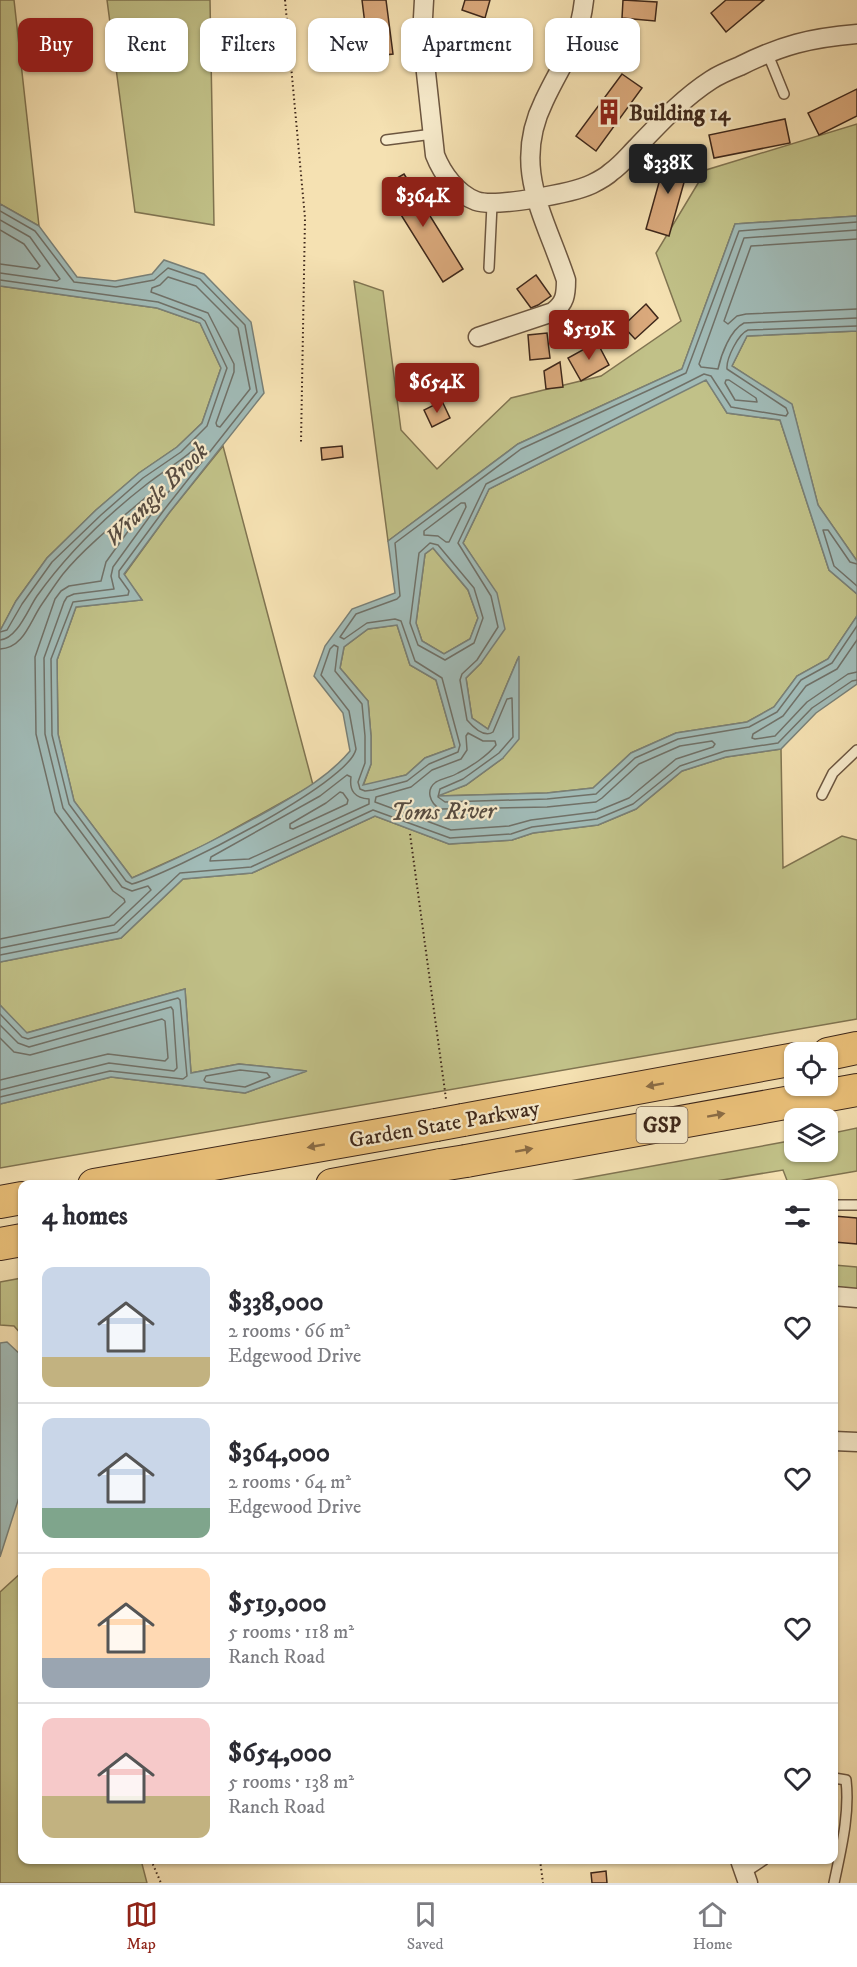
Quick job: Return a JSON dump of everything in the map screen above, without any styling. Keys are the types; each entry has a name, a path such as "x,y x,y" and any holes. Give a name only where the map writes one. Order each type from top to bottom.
{"highway":[{"path":"838,1052 857,1048"},
{"name":"Garden State Parkway","path":"120,1180 448,1116 784,1061"},
{"name":"Garden State Parkway","path":"360,1180 857,1090"},
{"path":"0,1202 18,1199"},
{"path":"0,1244 18,1241"}],"street":[{"path":"423,18 424,0"},
{"path":"478,337 553,312 563,304 566,280 536,198 529,153 533,129 543,101 576,40 584,0"},
{"path":"426,72 435,155 441,171 454,186 475,201 492,205 536,198 591,185 612,171 691,94 713,79 767,52 790,44 828,36 857,34"},
{"path":"838,1296 857,1298"},
{"path":"838,1441 857,1443"}],"lane":[{"path":"767,52 784,94"},
{"path":"386,140 433,134"},
{"path":"489,268 492,205"},
{"path":"822,795 833,774 857,750"},
{"path":"838,1205 857,1205"},
{"path":"838,1779 846,1780 848,1795 838,1862"},
{"path":"743,1870 758,1864"},
{"path":"834,1883 838,1864"}],"path":[{"path":"285,0 305,218 301,442"},
{"path":"410,834 448,1116"},
{"path":"153,1864 160,1883"},
{"path":"541,1864 543,1883"}],"green space":[{"path":"0,0 14,0 18,36 18,72 22,72 39,226 0,204"},
{"path":"107,0 210,0 210,18 200,18 200,72 211,72 214,225 135,212 117,72 188,72 188,18 109,18"},
{"path":"857,124 857,216 735,224 682,369 518,444 388,541 354,281 383,291 401,430 437,469 511,398 601,376 681,321 656,253 706,170"},
{"path":"0,286 157,308 200,323 221,368 202,423 177,447 139,473 96,510 47,558 16,601 0,631"},
{"path":"857,331 857,561 818,505 792,405 732,366 747,336"},
{"path":"706,379 727,413 780,420 829,570 857,594 857,616 828,659 797,676 774,707 747,722 676,733 631,753 593,788 547,793 436,796 466,785 503,758 518,658 488,729 472,718 466,678 481,663 496,593 463,543 489,489"},
{"path":"223,446 313,785 205,845 132,878 74,801 58,734 57,660 76,607 142,600 124,575 169,513"},
{"path":"433,548 468,590 478,618 470,639 444,654 422,641 416,623 425,554"},
{"path":"397,625 410,665 436,680 455,747 425,758 406,775 363,786 371,764 368,701 340,668 344,647 368,629"},
{"path":"781,749 783,868 842,836 857,840 857,1019 0,1168 0,1104 111,1077 245,1093 306,1071 239,1064 191,1073 185,989 26,1033 0,1005 0,962 121,938 183,879 252,873 375,816 449,844 512,840 533,833 598,825 636,809 682,771 726,757"},
{"path":"857,1128 857,1171 805,1180 787,1180 783,1170 722,1180 575,1180 784,1142 784,1162 838,1162 838,1132"},
{"path":"838,1265 857,1267 857,1292 838,1290"},
{"path":"18,1279 18,1330 14,1326 0,1325 0,1282"},
{"path":"18,1576 18,1864 142,1864 147,1883 0,1883 0,1592"}],"water":[{"path":"0,204 39,226 77,277 115,281 152,274 164,260 204,274 251,322 264,393 124,574 142,600 76,607 57,660 58,734 74,801 132,878 203,845 273,808 314,783 342,760 350,751 343,713 314,676 325,646 352,609 395,593 388,541 518,444 682,369 735,224 857,216 857,331 747,336 732,366 792,404 818,505 857,561 857,594 829,570 780,420 727,413 706,380 489,489 463,543 497,593 505,629 481,663 466,678 472,718 488,729 519,656 519,739 503,758 466,785 438,796 547,793 593,788 631,753 676,733 747,722 774,707 797,676 828,659 857,616 857,684 816,713 781,749 726,757 682,771 636,809 598,825 533,833 512,840 449,844 375,816 252,873 183,879 121,938 0,962 0,631 16,601 47,558 96,510 139,473 177,447 202,423 221,368 200,323 157,308 0,286","holes":["433,548 468,590 478,618 470,639 444,654 422,641 416,623 425,554","397,625 410,665 436,680 455,747 425,758 406,775 363,785 371,764 368,701 340,668 344,647 368,629"]},
{"path":"185,989 191,1073 239,1064 307,1071 245,1093 111,1077 0,1104 0,1005 27,1033"},
{"path":"7,1342 18,1352 18,1501 0,1557 0,1343"}],"building":[{"path":"362,0 386,0 388,18 364,18"},
{"path":"465,0 490,0 485,18 462,10"},
{"path":"623,0 657,2 655,21 622,18"},
{"path":"726,0 764,0 726,32 711,13"},
{"path":"389,23 393,54 389,54"},
{"name":"Building 14","path":"622,74 642,88 596,151 576,136"},
{"path":"857,89 857,116 819,135 808,113"},
{"path":"785,119 790,143 714,158 709,135"},
{"path":"667,154 690,161 669,236 646,229"},
{"path":"404,174 463,269 443,282 383,186"},
{"path":"536,275 551,296 531,308 517,289"},
{"path":"646,304 658,318 635,339 623,326"},
{"path":"547,333 550,358 530,360 528,335"},
{"path":"597,342 609,365 581,381 568,358"},
{"path":"560,362 563,387 546,389 544,371"},
{"path":"442,401 450,418 432,427 424,410"},
{"path":"342,446 343,457 322,460 321,448"},
{"path":"838,1216 857,1218 857,1244 838,1242"},
{"path":"606,1871 607,1883 592,1883 591,1873"}],"place":[{"name":"Building 14","path":"609,112"}],"water label":[{"name":"Wrangle Brook","path":"156,494"},
{"name":"Toms River","path":"443,811"}]}
